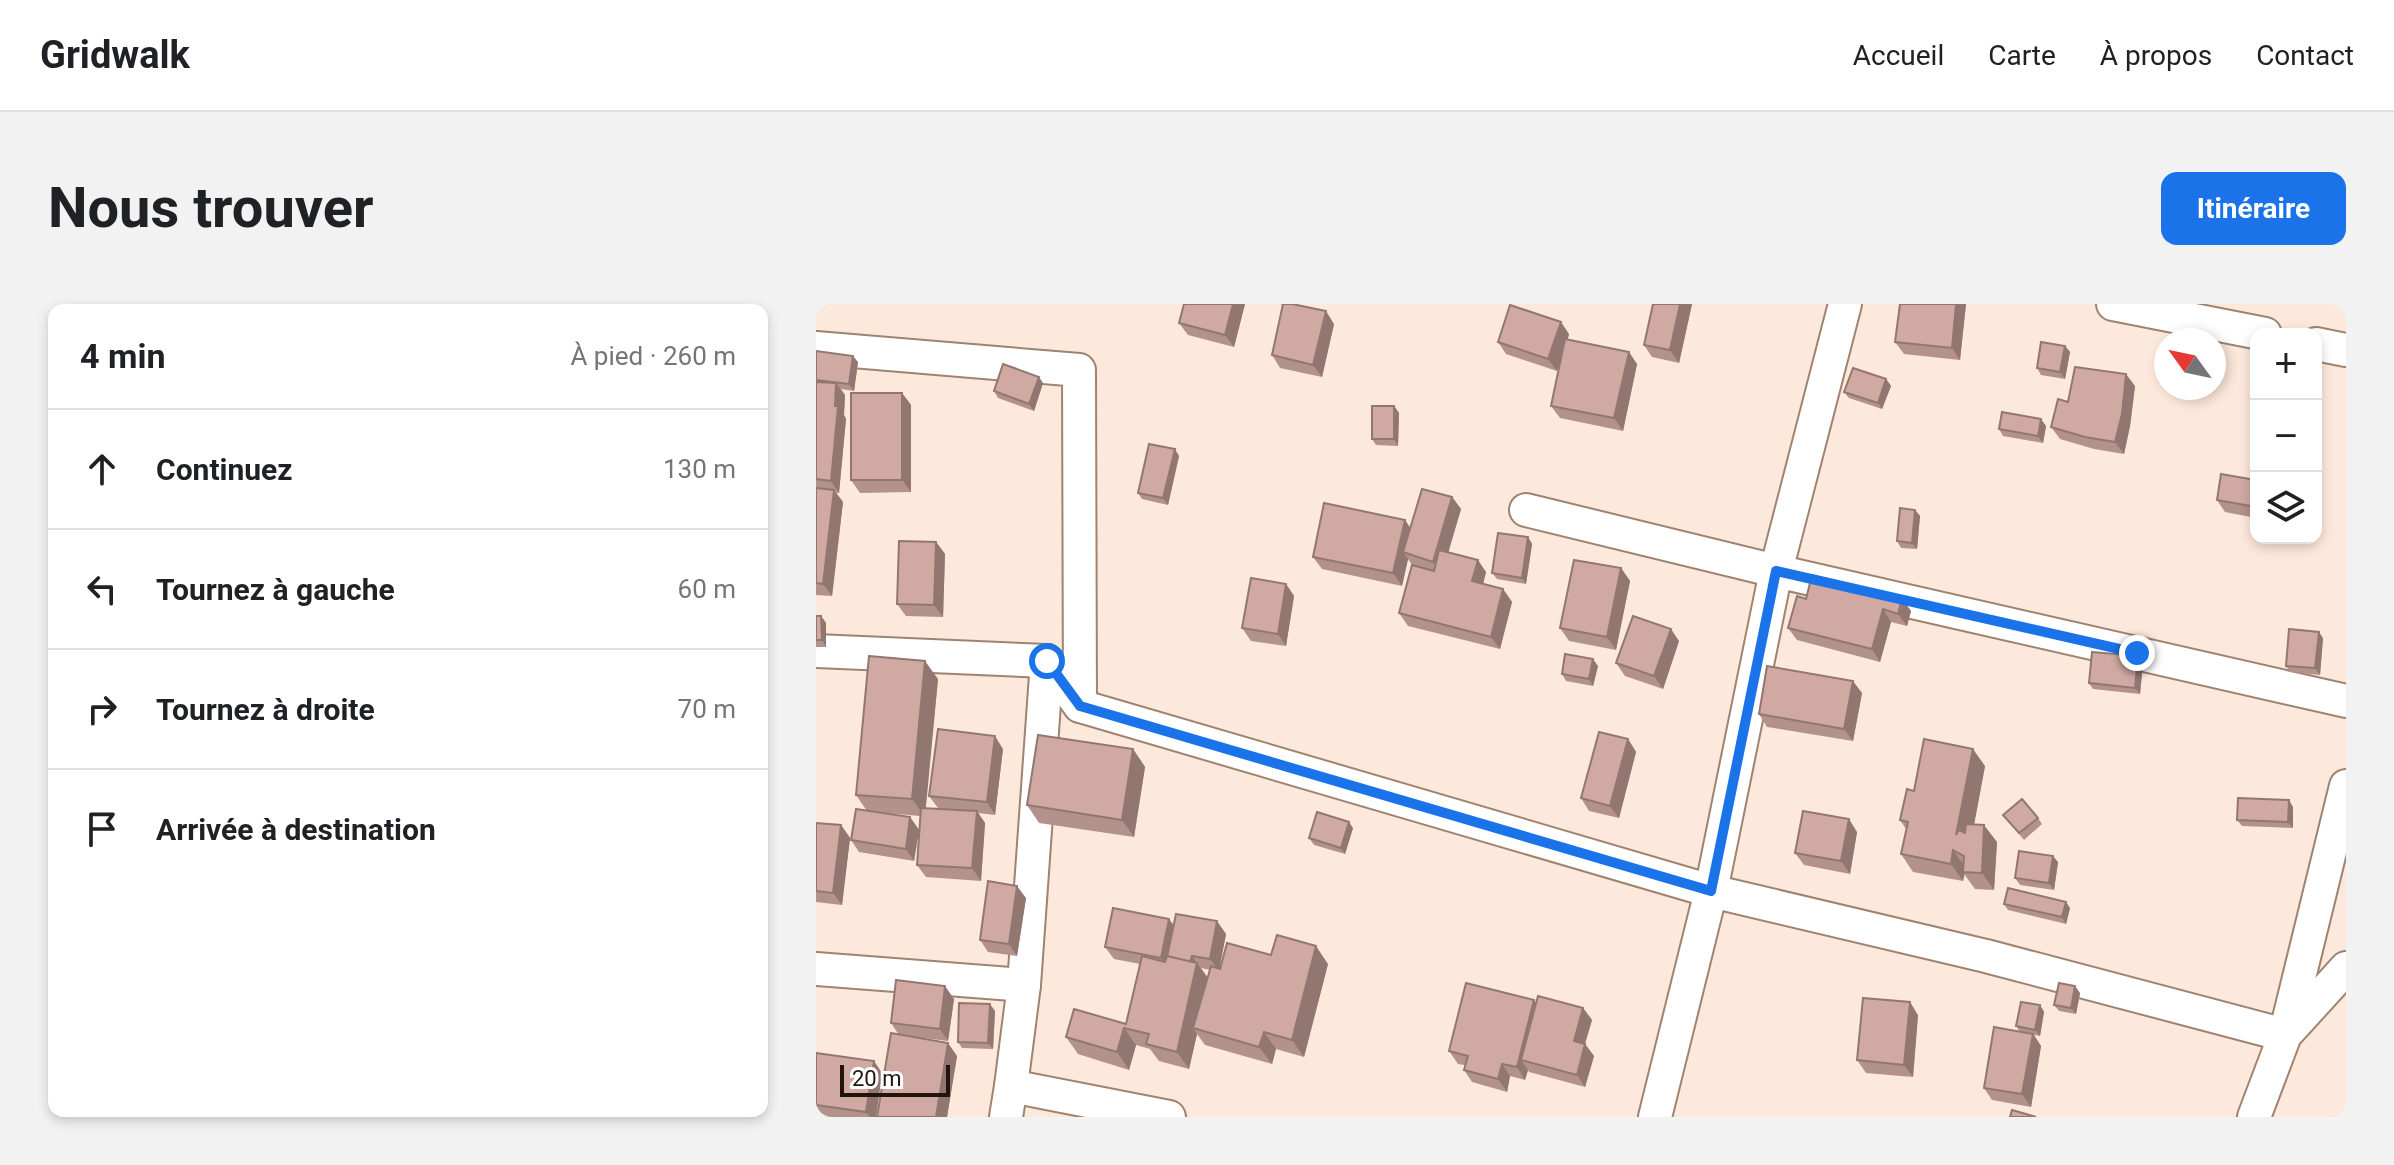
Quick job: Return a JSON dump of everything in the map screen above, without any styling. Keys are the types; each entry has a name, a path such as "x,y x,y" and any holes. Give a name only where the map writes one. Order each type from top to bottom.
{"street":[{"path":"1655,1117 1711,891 1776,571 1845,304"},
{"path":"2113,304 2250,331"},
{"path":"2322,345 2346,350"},
{"path":"816,348 1079,370 1080,706"},
{"path":"1526,510 1776,571 2346,701"},
{"path":"816,651 1047,661"},
{"path":"1047,661 1080,706 1711,891 1986,956 2285,1035"},
{"path":"1047,661 1024,985 1009,1101 1169,1117"},
{"path":"2254,1117 2285,1035 2346,786"},
{"path":"2285,1035 2346,968"},
{"path":"816,969 1024,985"}],"building":[{"path":"1184,304 1233,304 1225,335 1179,323"},
{"path":"1283,304 1326,311 1313,365 1272,355"},
{"path":"1653,304 1680,304 1670,350 1644,345"},
{"path":"1900,304 1956,304 1952,348 1895,342"},
{"path":"1510,305 1561,322 1548,359 1498,342"},
{"path":"1565,339 1629,352 1614,418 1551,406"},
{"path":"2041,342 2065,346 2060,372 2037,368"},
{"path":"816,351 853,356 849,384 816,380"},
{"path":"1003,364 1039,377 1029,404 994,391"},
{"path":"2075,367 2126,374 2122,414 2115,442 2051,427 2058,399 2068,402"},
{"path":"1853,368 1886,379 1878,403 1844,392"},
{"path":"816,382 836,383 835,406 838,406 831,481 816,479"},
{"path":"851,393 902,393 902,480 851,480"},
{"path":"1372,406 1394,406 1394,439 1372,439"},
{"path":"2002,412 2041,419 2038,436 1999,429"},
{"path":"1149,444 1175,449 1163,498 1138,493"},
{"path":"2221,474 2250,479 2250,506 2217,500"},
{"path":"816,488 834,490 823,584 816,583"},
{"path":"1422,489 1452,497 1433,562 1403,552"},
{"path":"1324,503 1405,520 1393,573 1313,557"},
{"path":"1900,508 1915,510 1912,543 1897,541"},
{"path":"1498,533 1528,537 1522,578 1492,573"},
{"path":"899,541 936,542 934,605 897,604"},
{"path":"1439,550 1478,560 1472,581 1503,589 1491,637 1399,613 1412,565 1434,571"},
{"path":"1574,560 1621,568 1607,637 1560,628"},
{"path":"1812,575 1902,599 1898,614 1883,609 1872,649 1788,628 1797,596 1806,599"},
{"path":"1251,578 1286,584 1278,634 1242,628"},
{"path":"816,616 821,616 822,640 816,640"},
{"path":"1633,616 1671,629 1654,676 1616,663"},
{"path":"2289,629 2319,632 2315,668 2286,666"},
{"path":"2092,652 2138,656 2135,688 2089,683"},
{"path":"1565,654 1593,659 1589,679 1562,674"},
{"path":"869,656 925,661 912,799 856,795"},
{"path":"1767,666 1853,681 1844,729 1759,714"},
{"path":"938,729 995,736 987,802 929,796"},
{"path":"1599,732 1628,739 1610,806 1581,798"},
{"path":"1038,735 1133,749 1122,820 1027,805"},
{"path":"1924,739 1973,749 1956,835 1959,830 1965,833 1966,824 1984,825 1982,873 1963,872 1964,856 1953,850 1951,864 1901,854 1908,822 1900,820 1907,789 1914,791"},
{"path":"2238,798 2289,800 2288,822 2237,820"},
{"path":"2022,799 2038,818 2019,833 2003,815"},
{"path":"921,808 977,811 972,868 917,865"},
{"path":"856,809 910,817 906,849 851,840"},
{"path":"1803,811 1849,819 1841,861 1795,853"},
{"path":"1317,812 1349,822 1341,848 1309,838"},
{"path":"816,823 841,825 833,893 816,891"},
{"path":"2019,851 2053,856 2049,883 2015,878"},
{"path":"988,881 1017,886 1009,944 980,940"},
{"path":"2008,888 2066,902 2062,917 2004,904"},
{"path":"1113,908 1169,919 1161,958 1105,947"},
{"path":"1176,914 1217,921 1210,959 1192,956 1190,962 1167,957"},
{"path":"1277,935 1316,946 1292,1040 1264,1032 1259,1047 1193,1028 1211,966 1220,969 1227,943 1271,955"},
{"path":"1142,956 1165,962 1167,956 1197,963 1177,1052 1146,1044 1149,1034 1124,1028 1117,1052 1066,1037 1074,1009 1126,1024"},
{"path":"896,980 945,986 940,1029 891,1023"},
{"path":"1466,983 1534,1000 1517,1067 1502,1064 1498,1079 1464,1070 1468,1056 1449,1051"},
{"path":"2059,983 2075,986 2071,1008 2054,1005"},
{"path":"1538,996 1583,1008 1574,1041 1585,1044 1577,1075 1521,1060"},
{"path":"1863,998 1910,1002 1904,1065 1857,1060"},
{"path":"2021,1002 2040,1005 2035,1030 2016,1026"},
{"path":"959,1003 990,1004 988,1043 958,1042"},
{"path":"1994,1027 2033,1034 2022,1094 1984,1088"},
{"path":"891,1033 948,1043 936,1117 877,1117"},
{"path":"816,1053 874,1061 866,1112 816,1105"},
{"path":"2012,1110 2036,1117 2010,1117"}],"route":[{"path":"1047,661 1080,706 1711,891 1776,571 2137,653"}]}
